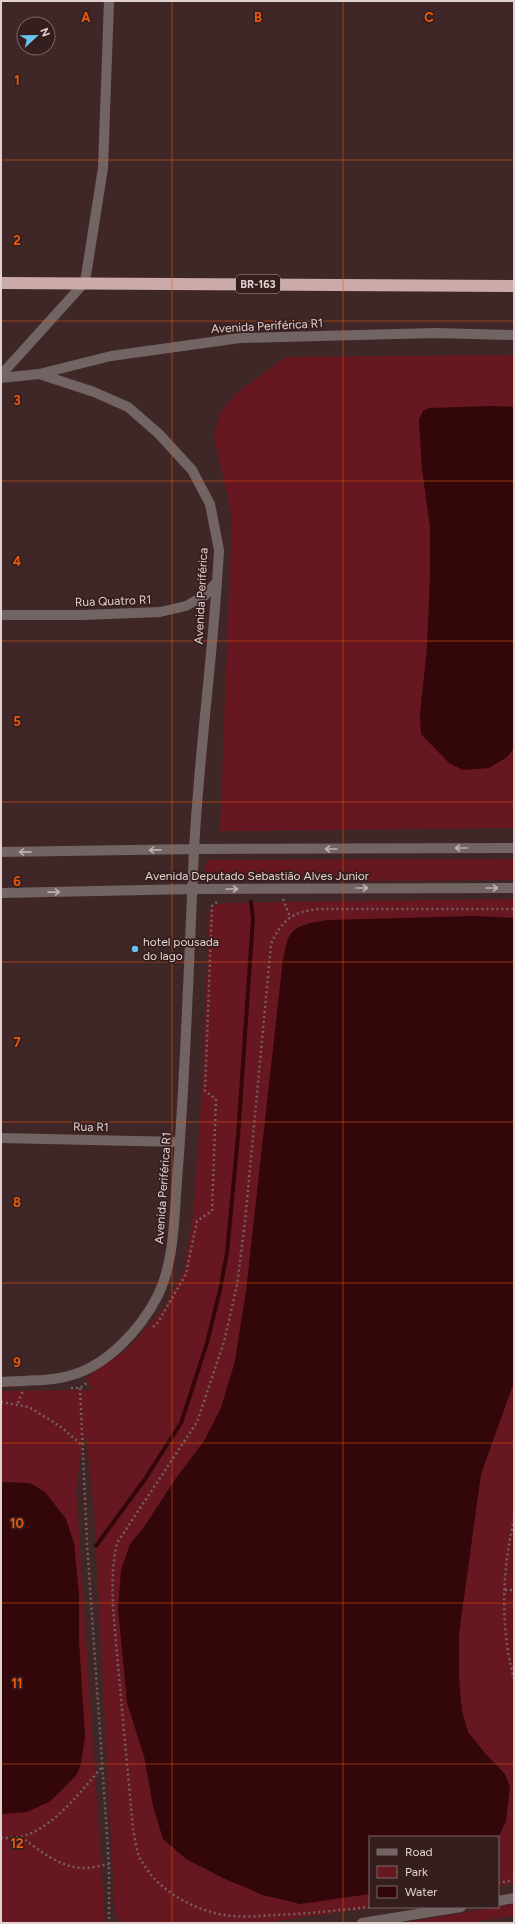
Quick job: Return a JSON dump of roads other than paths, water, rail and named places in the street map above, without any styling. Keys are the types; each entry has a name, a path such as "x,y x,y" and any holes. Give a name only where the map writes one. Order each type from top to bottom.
{"highway":[{"name":"BR-163","path":"1,283 85,282 514,286"}],"street":[{"path":"1,375 85,282 103,168 109,1"},
{"name":"Avenida Periférica R1","path":"1,378 39,374 111,356 240,338 435,333 514,335"},
{"name":"Avenida Periférica","path":"39,374 94,392 128,407 159,434 192,470 210,504 219,550 194,849 193,889"},
{"name":"Rua Quatro R1","path":"1,615 84,615 160,612 186,606 204,596 217,582"},
{"path":"1,852 194,849 514,848"},
{"name":"Avenida Deputado Sebastião Alves Junior","path":"1,893 284,888 514,888"},
{"name":"Avenida Periférica R1","path":"1,1382 59,1378 73,1375 99,1362 118,1348 134,1332 157,1296 171,1255 180,1142 193,889"},
{"name":"Rua R1","path":"1,1138 180,1142"},
{"path":"499,1900 514,1898"},
{"path":"362,1923 455,1908"}],"water":[{"path":"492,406 514,407 514,748 507,757 489,768 463,770 449,763 421,734 420,715 427,647 430,577 430,527 422,469 419,420 423,411 429,408"},
{"path":"476,916 514,918 514,1382 481,1474 459,1634 459,1678 462,1711 468,1732 484,1752 505,1774 510,1787 506,1821 499,1836 369,1836 369,1894 300,1904 263,1895 225,1879 186,1859 163,1839 153,1806 144,1756 127,1703 118,1609 121,1570 130,1544 144,1527 176,1478 204,1441 221,1408 235,1361 246,1291 283,959 286,945 292,932 301,926 329,920"},
{"path":"1,1482 30,1483 45,1492 66,1519 74,1543 79,1595 79,1641 85,1736 81,1764 77,1774 60,1792 49,1802 27,1812 1,1814"}],"waterway":[{"path":"96,1546 145,1479 181,1423 207,1343 220,1290 227,1253 238,1136 253,919 251,902"}],"place":[{"name":"hotel pousada do lago","path":"135,949"}]}
